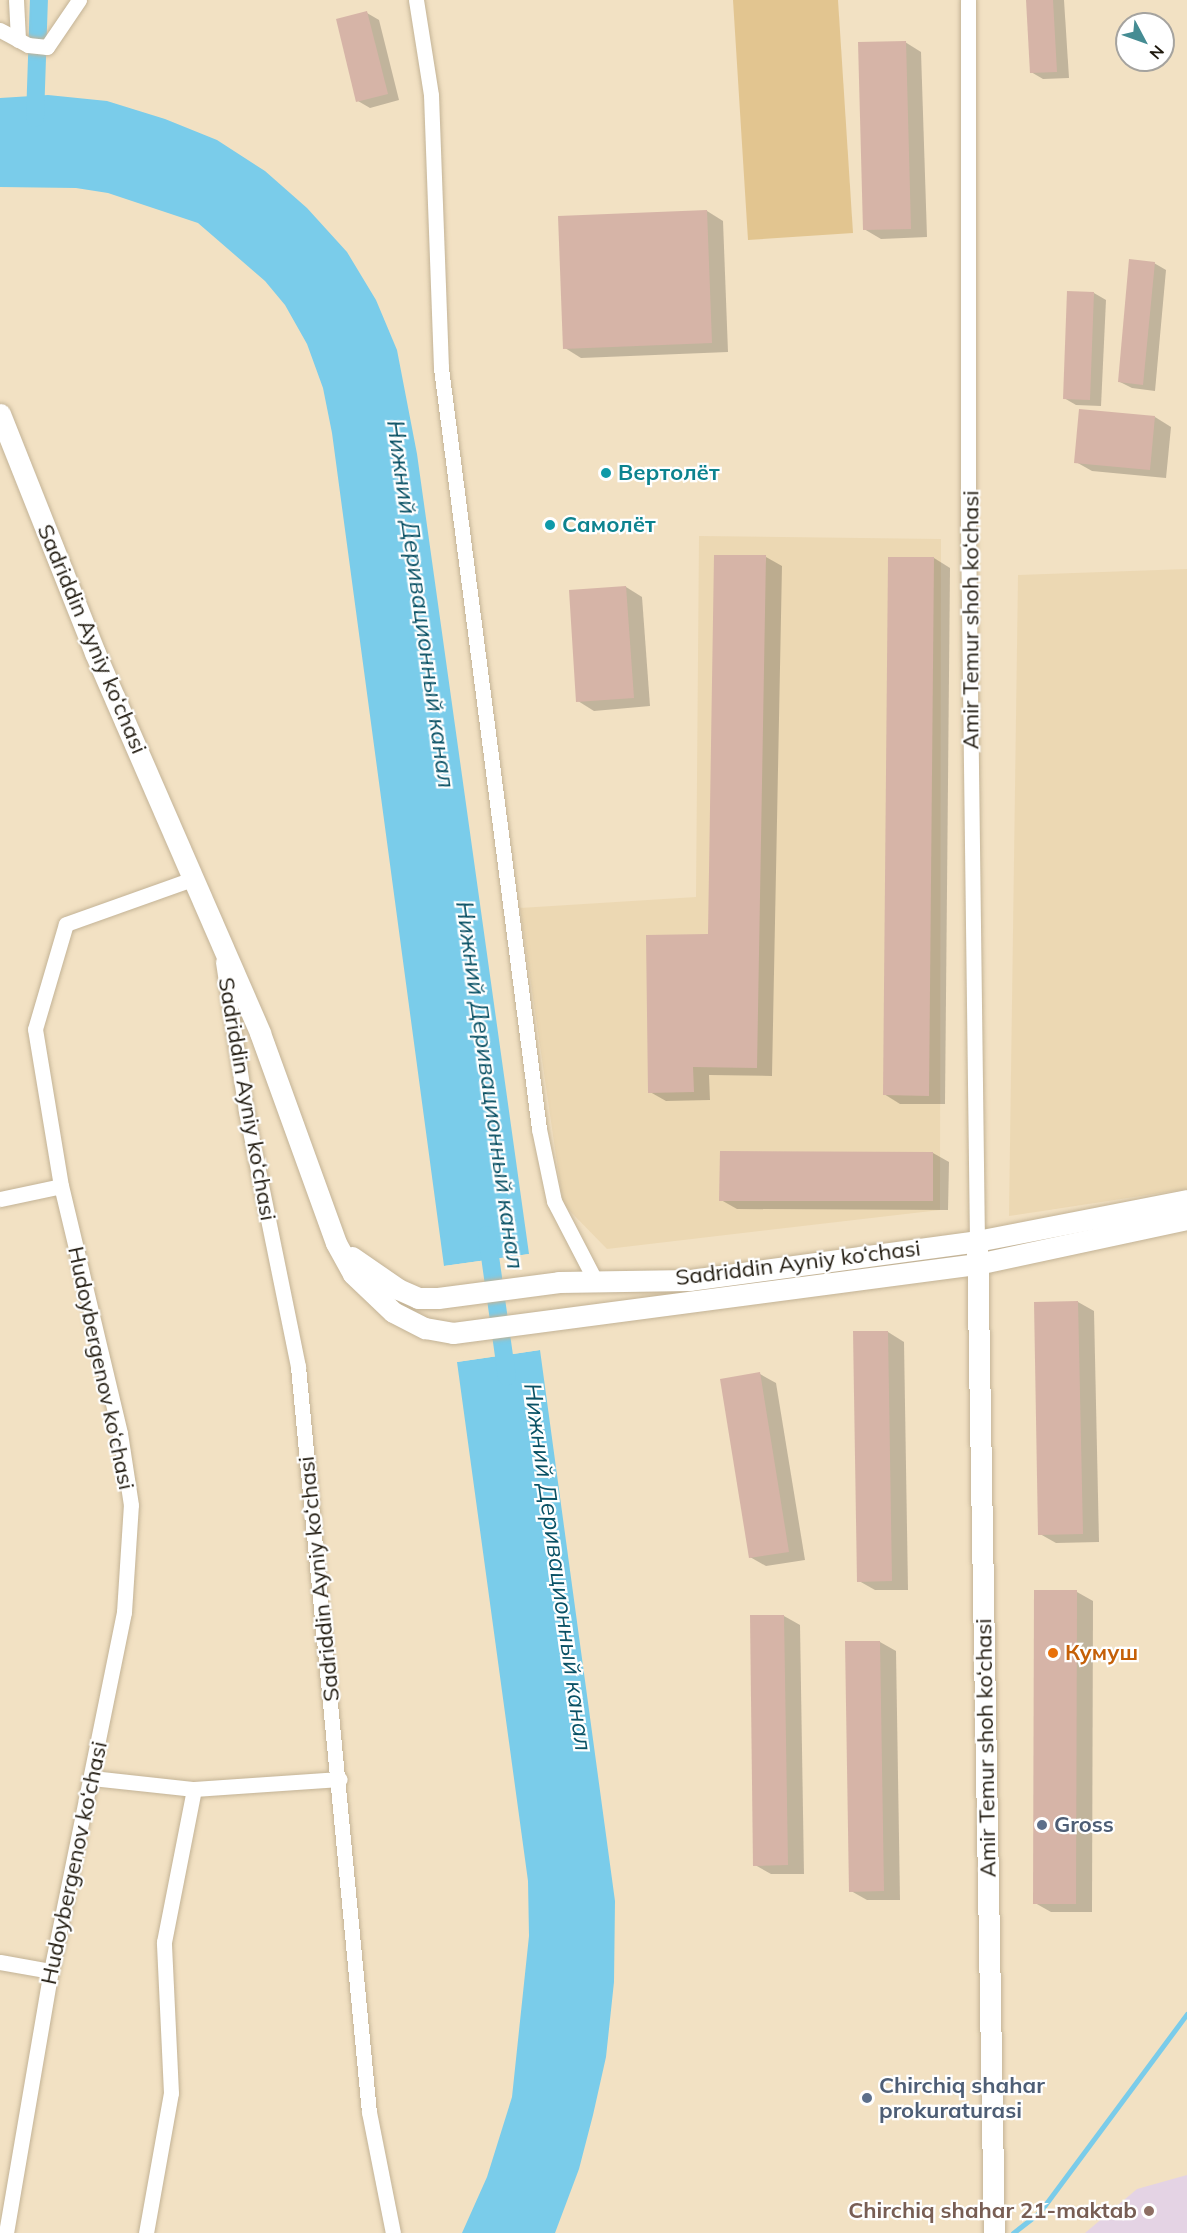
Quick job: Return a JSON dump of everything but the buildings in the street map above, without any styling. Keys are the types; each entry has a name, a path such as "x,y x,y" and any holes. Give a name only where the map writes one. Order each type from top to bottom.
{"main road":[{"name":"Sadriddin Ayniy ko‘chasi","path":"0,414 95,653 218,929 291,1110 329,1222 348,1267 378,1299 416,1324 453,1333 977,1264 1187,1219"},
{"name":"Sadriddin Ayniy ko‘chasi","path":"329,1222 353,1259 384,1282 418,1298 448,1297 559,1282 690,1280 977,1240 1187,1200"},
{"name":"Amir Temur shoh ko‘chasi","path":"977,1240 994,2233"}],"street":[{"path":"16,0 23,43"},
{"path":"0,30 23,43 47,47 79,0"},
{"path":"416,0 431,95 441,368 539,1129 554,1201 595,1280"},
{"name":"Amir Temur shoh ko‘chasi","path":"969,0 968,527 977,1240"},
{"name":"Hudoybergenov ko‘chasi","path":"6,2233 51,1971 93,1778 124,1612 130,1505 120,1433 62,1186 35,1029 66,924 195,878"},
{"name":"Sadriddin Ayniy ko‘chasi","path":"218,929 246,1111 298,1367 340,1779 369,2112 393,2233"},
{"path":"0,1199 62,1186"},
{"path":"93,1778 194,1790 340,1779"},
{"path":"146,2233 171,2093 164,1942 194,1790"},
{"path":"0,1962 51,1971"}],"shaded area":[{"path":"733,0 838,0 853,233 748,240"},
{"path":"699,536 941,539 940,1210 607,1249 563,1204 520,908 696,897"},
{"path":"1187,569 1187,1189 1009,1216 1018,575"},
{"name":"Chirchiq shahar 21-maktab","path":"1187,2175 1187,2233 1085,2233 1137,2189"}],"water":[{"path":"48,95 107,101 165,119 217,140 265,171 307,208 347,252 376,300 397,350 417,454 529,1254 444,1266 332,433 323,388 307,344 285,305 265,281 198,223 108,193 76,188 0,187 0,98"},
{"path":"540,1350 615,1901 614,1982 606,2057 593,2115 579,2169 555,2233 462,2233 487,2177 512,2097 529,1936 528,1881 457,1362"}],"pier":[{"path":"529,1254 530,1257 444,1269 444,1266"},
{"path":"540,1347 540,1350 457,1362 456,1359"}],"waterway":[{"path":"35,118 39,0"},
{"name":"Нижний Деривационный канал","path":"487,1235 507,1377"},
{"path":"1013,2233 1039,2213 1187,2014"}],"place":[{"name":"Вертолёт","path":"606,473"},
{"name":"Самолёт","path":"550,525"},
{"name":"Кумуш","path":"1053,1653"},
{"name":"Gross","path":"1042,1825"},
{"name":"Chirchiq shahar prokuraturasi","path":"867,2098"},
{"name":"Chirchiq shahar 21-maktab","path":"1149,2211"}]}
